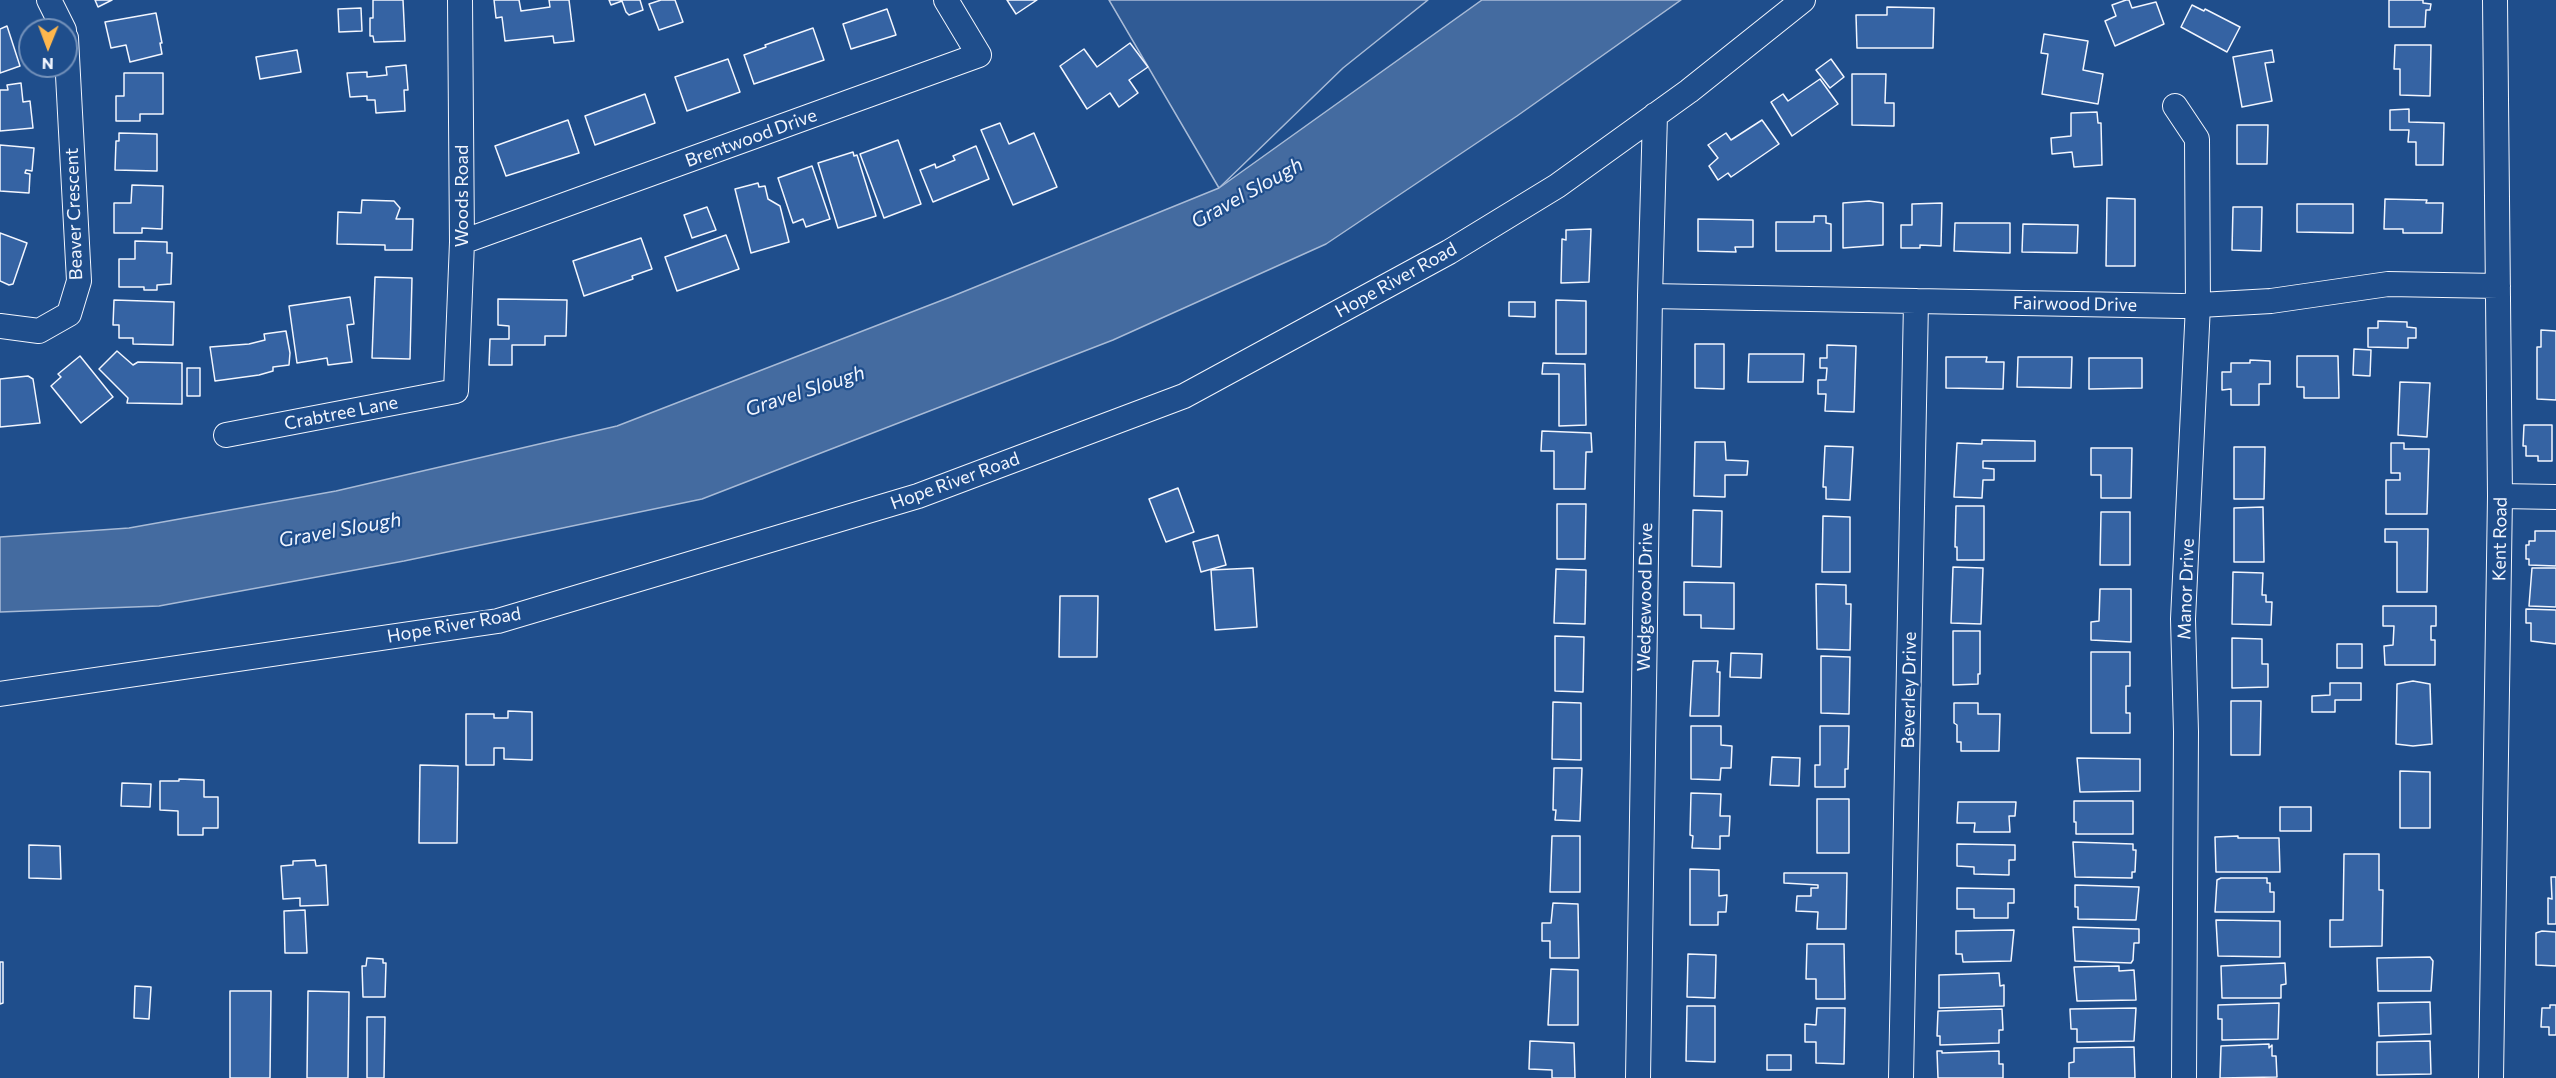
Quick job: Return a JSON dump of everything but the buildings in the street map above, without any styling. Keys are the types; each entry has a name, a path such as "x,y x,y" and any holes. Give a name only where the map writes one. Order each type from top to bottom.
{"street":[{"path":"50,0 58,18"},
{"name":"Woods Road","path":"456,391 462,242 460,0"},
{"name":"Brentwood Drive","path":"462,242 979,55 946,0"},
{"name":"Hope River Road","path":"0,694 498,621 918,496 1184,396 1449,252 1557,186 1655,115 1803,0"},
{"name":"Kent Road","path":"2491,1078 2500,496 2495,0"},
{"name":"Beaver Crescent","path":"0,326 39,332 69,314 79,281 68,78"},
{"name":"Manor Drive","path":"2175,106 2197,139 2198,305 2183,619 2186,732 2184,1078"},
{"name":"Wedgewood Drive","path":"1638,1078 1650,296 1655,115"},
{"name":"Fairwood Drive","path":"1650,296 2198,305 2271,301 2388,284 2498,286"},
{"name":"Beverley Drive","path":"1901,1078 1916,301"},
{"name":"Crabtree Lane","path":"226,435 456,391"},
{"path":"2500,496 2556,497"}],"shaded area":[{"path":"1109,0 1428,0 1343,68 1219,188"}],"water":[{"name":"Gravel Slough","path":"1482,0 1681,0 1517,116 1326,244 1113,340 702,499 404,561 159,606 0,612 0,537 129,528 336,491 617,426 953,296 1219,188"}]}
